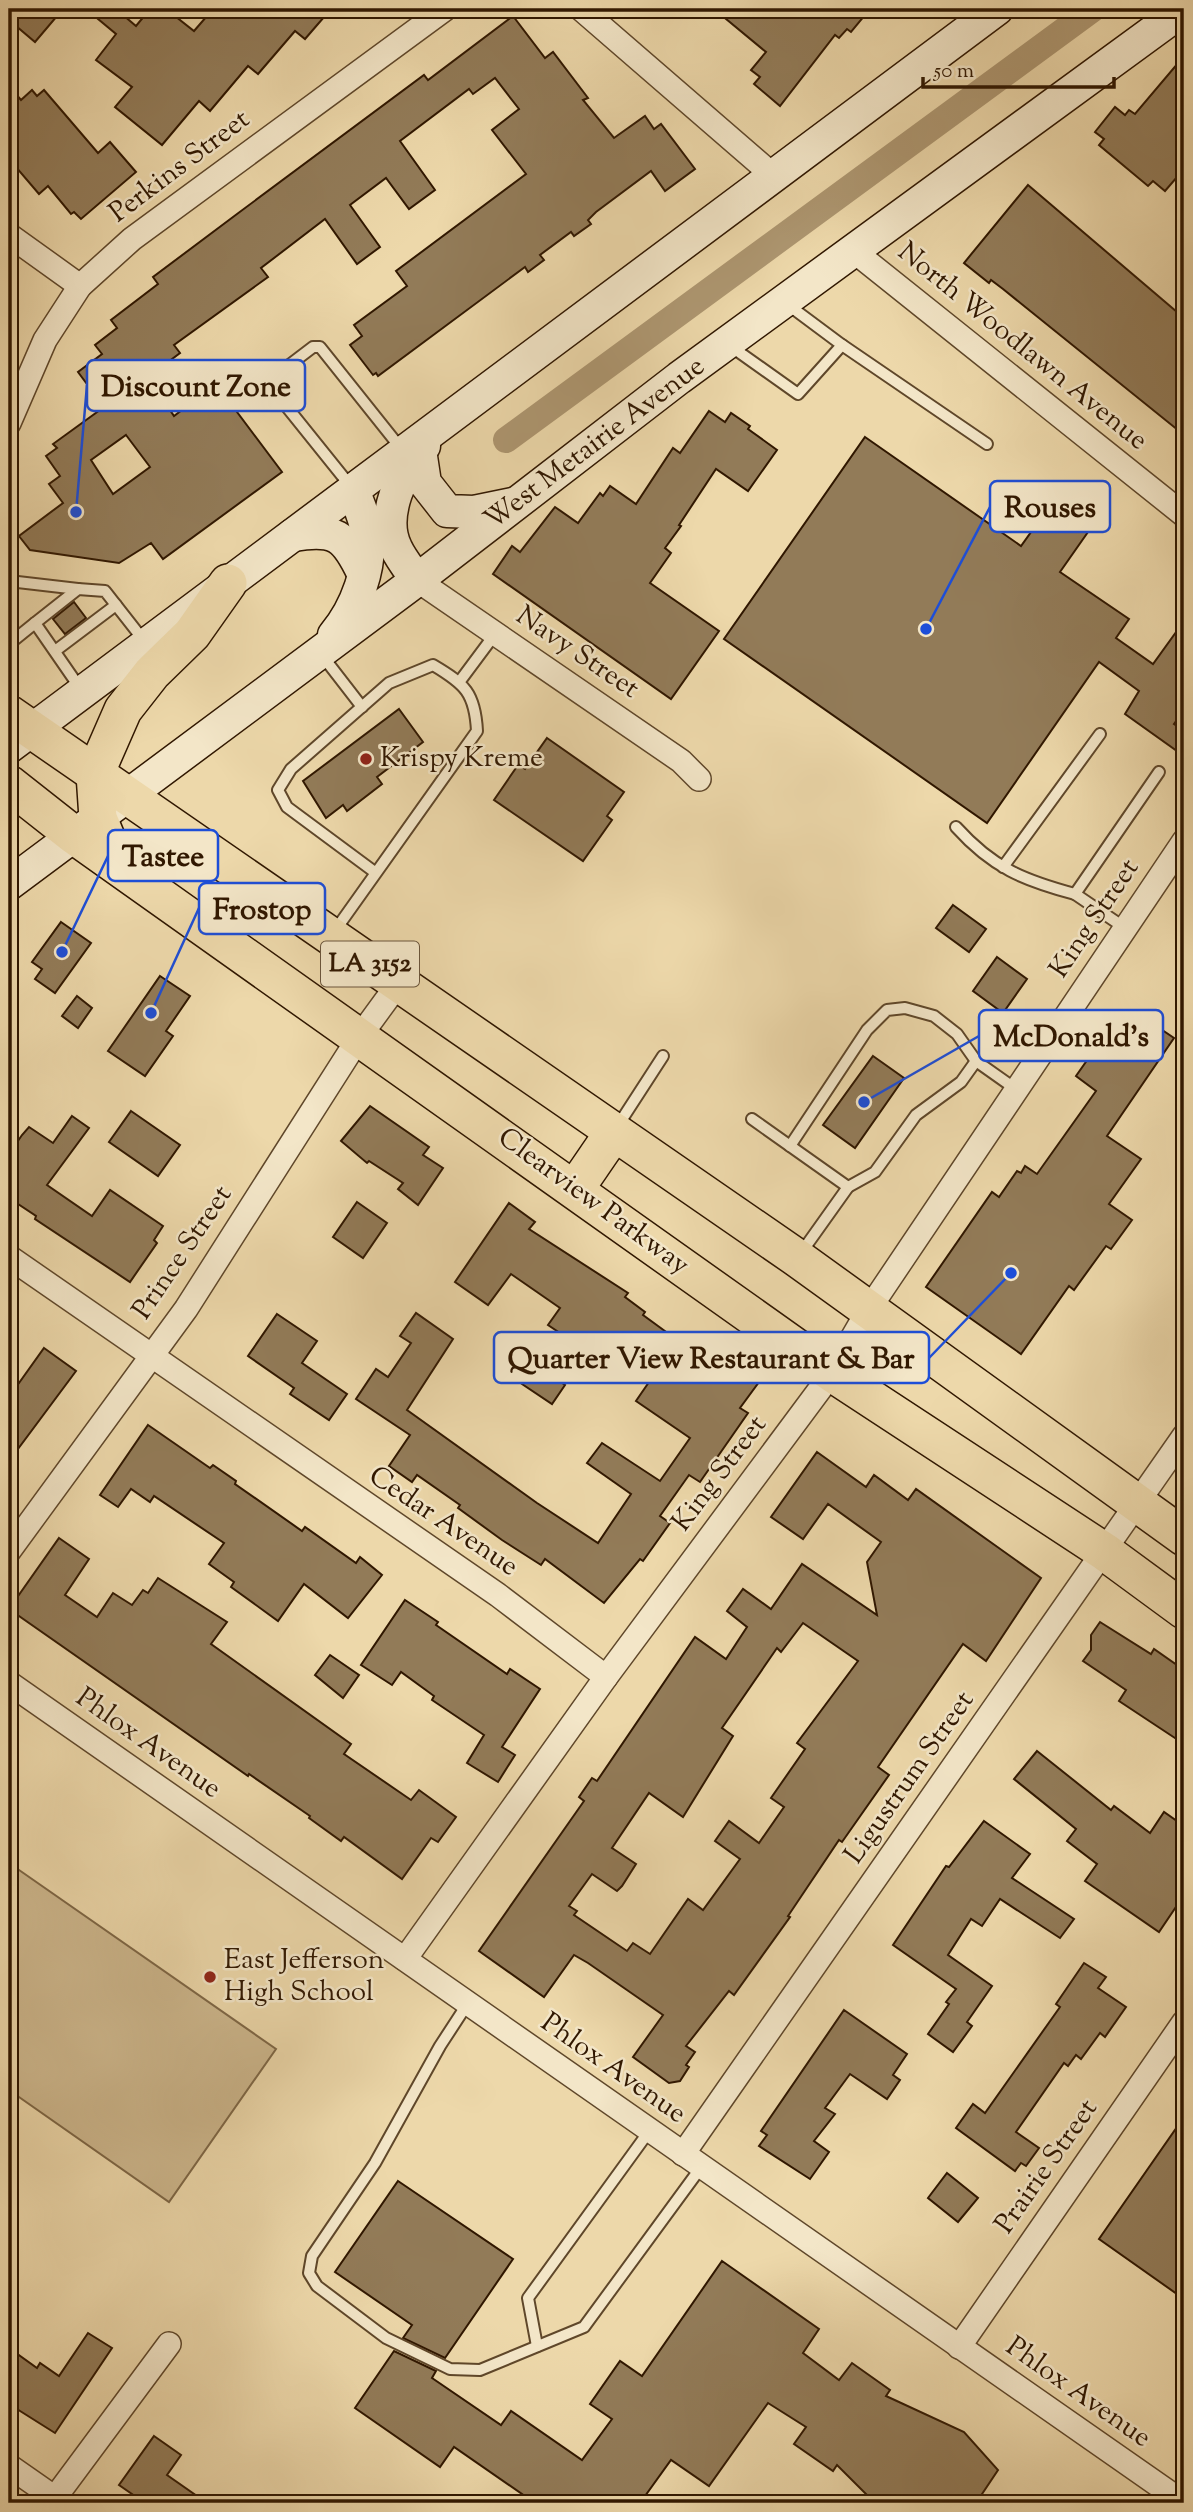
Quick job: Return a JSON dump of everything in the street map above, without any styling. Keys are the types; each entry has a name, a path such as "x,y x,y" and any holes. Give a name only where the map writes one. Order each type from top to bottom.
{"highway":[{"path":"100,816 95,774 123,710 152,673 192,634 228,583"},
{"path":"16,730 95,774"},
{"name":"Clearview Parkway","path":"9,784 100,816 330,937 797,1258 1184,1537"},
{"name":"Clearview Parkway","path":"100,816 135,878 832,1373 1105,1552 1184,1610"},
{"path":"575,1189 614,1132"}],"main road":[{"path":"16,730 83,691 353,490 412,451 446,422 997,9"},
{"name":"West Metairie Avenue","path":"9,884 417,580 727,344 1184,9"},
{"path":"412,451 425,483 447,511 474,512 518,503"},
{"path":"412,451 391,510 394,546 417,580"},
{"path":"320,652 341,626 360,590 367,532 353,490"},
{"path":"293,535 321,531 335,534 351,548 363,573"}],"street":[{"name":"Perkins Street","path":"9,423 45,340 79,286 132,239 445,9"},
{"path":"581,9 775,177"},
{"path":"9,235 79,286"},
{"name":"North Woodlawn Avenue","path":"855,252 1184,515"},
{"name":"Navy Street","path":"417,580 681,761 699,779"},
{"name":"King Street","path":"405,1959 606,1677 832,1373 869,1309 1184,841"},
{"name":"Prince Street","path":"9,1550 148,1356 186,1309 360,1036 398,984"},
{"path":"9,1257 148,1356"},
{"name":"Cedar Avenue","path":"148,1356 498,1595 606,1677"},
{"name":"Ligustrum Street","path":"693,2160 1184,1436"},
{"name":"Phlox Avenue","path":"9,1683 1184,2503"},
{"name":"Prairie Street","path":"959,2347 1184,2022"},
{"path":"9,2466 56,2502 169,2344"}],"lane":[{"path":"784,303 987,444"},
{"path":"727,344 799,394 842,345"},
{"path":"353,490 270,386 271,379 313,347 320,347 412,451"},
{"path":"9,581 105,591 146,644"},
{"path":"11,639 78,589"},
{"path":"55,651 116,605"},
{"path":"35,623 83,691"},
{"path":"460,681 495,634"},
{"path":"320,652 362,707"},
{"path":"330,937 376,873 477,731 475,704 460,681 433,665 390,683 291,769 278,790 287,807 376,873"},
{"path":"1003,867 1100,734"},
{"path":"1075,894 1159,772"},
{"path":"956,827 979,852 1003,867 1027,881 1075,894 1125,928"},
{"path":"790,1146 867,1030 887,1010 905,1008 934,1016 957,1034 976,1061 1017,1090"},
{"path":"614,1132 663,1056"},
{"path":"797,1258 848,1187 875,1172 916,1115 961,1082 976,1061"},
{"path":"752,1119 848,1187"},
{"path":"468,2003 440,2046 375,2163 312,2256 309,2273 317,2286 386,2338 450,2369 480,2370 584,2327 693,2160"},
{"path":"537,2346 528,2298 650,2130"}],"shaded area":[{"path":"9,1863 276,2049 169,2202 9,2090"}],"building":[{"path":"9,9 63,9 35,42 9,20"},
{"path":"86,9 116,9 136,26 150,9 166,9 194,31 213,9 331,9 305,39 295,31 258,74 248,66 210,111 199,101 162,145 115,107 132,87 96,60 116,34"},
{"path":"714,9 870,9 851,32 847,29 839,38 835,35 780,106 754,84 760,77 751,70 766,52"},
{"path":"513,16 545,58 553,52 588,98 583,100 614,138 645,116 654,129 661,124 695,169 665,191 651,171 596,212 588,220 591,224 574,236 571,232 540,255 544,260 528,272 525,267 378,376 376,373 373,375 350,345 362,336 354,325 407,286 396,271 526,174 492,130 519,109 495,78 473,94 469,89 400,141 435,190 409,209 386,178 350,205 380,247 357,264 325,219 261,268 268,277 174,345 180,353 148,377 174,416 216,384 282,472 163,559 151,543 119,563 30,550 19,536 63,503 49,484 60,476 46,456 57,448 53,444 104,407 78,372 102,354 95,345 117,328 111,320 158,284 153,277 424,75 428,80","holes":["126,435 150,467 113,494 91,460"]},
{"path":"1184,56 1184,169 1165,191 1153,181 1148,186 1099,145 1104,139 1095,132 1115,107 1125,115 1129,110 1135,114"},
{"path":"9,86 21,100 32,90 37,96 44,90 98,153 110,142 136,172 81,219 74,212 71,214 48,186 39,194 9,159"},
{"path":"1028,185 1184,318 1184,435 1003,289 991,280 989,283 964,263"},
{"path":"709,411 725,422 731,413 777,450 748,491 716,469 665,548 671,553 650,583 719,631 671,699 493,574 512,546 520,552 555,507 578,523 600,493 603,496 610,486 636,504 673,448 680,453"},
{"path":"865,437 1021,546 1064,486 1102,512 1060,572 1129,619 1116,638 1153,664 1184,621 1184,710 1174,724 1184,731 1184,756 1125,714 1139,691 1099,662 987,823 724,639"},
{"path":"74,602 86,618 65,634 53,619"},
{"name":"Krispy Kreme","path":"399,709 423,742 377,777 382,784 347,811 343,805 326,818 303,781"},
{"path":"547,738 624,792 607,816 612,820 583,861 494,800 518,765 525,769"},
{"path":"953,905 986,929 969,952 936,928"},
{"path":"61,922 91,943 55,993 35,979 42,969 32,962"},
{"path":"997,957 1027,979 1003,1013 973,991"},
{"path":"160,976 190,996 166,1031 173,1036 145,1076 108,1051"},
{"path":"77,996 92,1008 78,1028 62,1016"},
{"path":"1137,1013 1174,1038 1107,1136 1141,1159 1109,1204 1132,1220 1111,1249 1106,1246 1074,1290 1069,1286 1021,1354 926,1287 992,1192 999,1197 1017,1171 1021,1173 1025,1166 1037,1174 1096,1091 1076,1076 1095,1049 1103,1055 1129,1017 1132,1020"},
{"path":"873,1056 904,1078 855,1148 823,1125"},
{"path":"370,1106 429,1147 423,1155 443,1168 418,1205 398,1189 403,1183 369,1161 367,1163 341,1141"},
{"path":"131,1111 180,1145 158,1176 109,1142"},
{"path":"72,1116 89,1128 47,1185 92,1216 110,1190 163,1226 154,1240 157,1243 130,1282 35,1219 36,1216 9,1198 9,1154 22,1135 29,1127 53,1143"},
{"path":"357,1202 387,1223 363,1258 333,1237"},
{"path":"509,1203 535,1222 529,1229 628,1293 625,1297 645,1312 643,1315 684,1345 689,1339 759,1382 740,1408 748,1413 700,1482 689,1475 660,1516 670,1523 643,1561 640,1559 604,1603 545,1559 541,1565 502,1540 458,1508 460,1505 417,1475 412,1482 389,1466 410,1435 356,1399 376,1369 388,1377 411,1343 400,1336 416,1313 453,1339 407,1410 537,1503 598,1543 631,1494 587,1463 602,1443 660,1481 690,1438 636,1401 649,1382 593,1342 587,1351 548,1325 560,1308 511,1274 488,1305 455,1282"},
{"path":"277,1314 317,1341 302,1363 347,1394 329,1420 290,1394 294,1388 248,1356"},
{"path":"44,1348 76,1371 9,1461 9,1397"},
{"path":"535,1364 565,1385 552,1404 522,1384"},
{"path":"148,1425 210,1468 213,1465 236,1481 235,1484 302,1531 305,1527 356,1563 360,1557 382,1575 348,1618 304,1584 278,1621 231,1587 234,1582 209,1564 224,1543 154,1496 150,1502 131,1489 118,1507 100,1495"},
{"path":"817,1452 866,1487 874,1475 908,1500 916,1489 1041,1578 986,1661 963,1644 878,1767 889,1775 842,1842 839,1840 788,1916 790,1917 734,1995 729,1991 686,2046 695,2052 680,2081 669,2083 633,2057 663,2015 574,1955 544,1997 479,1951 584,1801 579,1797 592,1778 597,1781 695,1637 726,1659 747,1627 727,1611 743,1589 771,1609 802,1564 877,1615 867,1562 881,1542 828,1504 803,1539 771,1517","holes":["803,1623 858,1661 797,1743 805,1749 771,1798 784,1807 759,1843 729,1821 715,1841 740,1859 703,1910 688,1899 650,1954 633,1943 627,1951 574,1915 577,1911 569,1906 592,1874 617,1891 636,1864 612,1848 649,1793 683,1817 733,1736 722,1728 777,1648 781,1652"]},
{"path":"59,1538 89,1559 65,1595 97,1617 113,1593 132,1605 143,1590 148,1593 158,1578 227,1622 211,1644 351,1744 344,1754 411,1800 419,1790 456,1817 438,1842 431,1838 402,1879 344,1837 341,1841 309,1818 310,1816 249,1774 248,1776 9,1609"},
{"path":"405,1600 507,1674 510,1669 540,1689 502,1747 515,1755 498,1782 467,1763 484,1735 432,1700 434,1696 401,1672 392,1685 361,1665"},
{"path":"1100,1622 1151,1654 1154,1649 1184,1670 1184,1744 1119,1701 1126,1690 1083,1661 1091,1650 1091,1635"},
{"path":"330,1655 359,1675 343,1698 315,1675"},
{"path":"1037,1751 1111,1810 1114,1806 1150,1833 1164,1812 1184,1826 1184,1895 1159,1932 1085,1881 1097,1864 1067,1841 1076,1829 1014,1779"},
{"path":"984,1821 1030,1854 1012,1878 1074,1919 1060,1938 1000,1899 982,1926 971,1919 948,1955 992,1986 967,2022 972,2026 953,2052 928,2034 956,1989 893,1945 946,1866 949,1867"},
{"path":"1084,1963 1106,1977 1098,1988 1126,2007 1105,2037 1100,2033 1081,2059 1076,2055 1068,2066 1064,2063 1016,2132 1039,2148 1026,2166 1021,2163 1015,2171 956,2128 973,2104 985,2113 1060,2007 1056,2004"},
{"path":"844,2010 907,2054 893,2075 900,2080 887,2099 850,2074 825,2108 835,2114 814,2141 829,2152 810,2179 759,2146 767,2135 761,2131"},
{"path":"1184,2117 1184,2299 1099,2239"},
{"path":"947,2173 978,2198 958,2222 928,2198"},
{"path":"398,2181 513,2259 445,2358 403,2338 412,2325 335,2272"},
{"path":"722,2261 819,2329 803,2353 839,2380 852,2363 890,2390 886,2396 964,2432 998,2470 976,2503 875,2503 837,2465 833,2471 794,2444 806,2427 768,2403 709,2486 671,2460 640,2503 535,2503 454,2447 440,2467 355,2408 394,2351 436,2371 432,2378 501,2425 511,2411 582,2460 612,2419 590,2404 620,2361 642,2376"},
{"path":"88,2333 112,2348 55,2433 9,2404 9,2348 37,2368 40,2363 59,2376"},
{"path":"154,2436 181,2455 167,2475 207,2503 145,2503 119,2485"}],"waterway":[{"path":"506,440 1093,9"}],"place":[{"name":"Discount Zone","path":"76,512"},
{"name":"Rouses","path":"926,629"},
{"name":"Krispy Kreme","path":"366,759"},
{"name":"Tastee","path":"62,952"},
{"name":"Frostop","path":"151,1013"},
{"name":"McDonald's","path":"864,1102"},
{"name":"Quarter View Restaurant & Bar","path":"1011,1273"},
{"name":"East Jefferson High School","path":"210,1977"}]}
